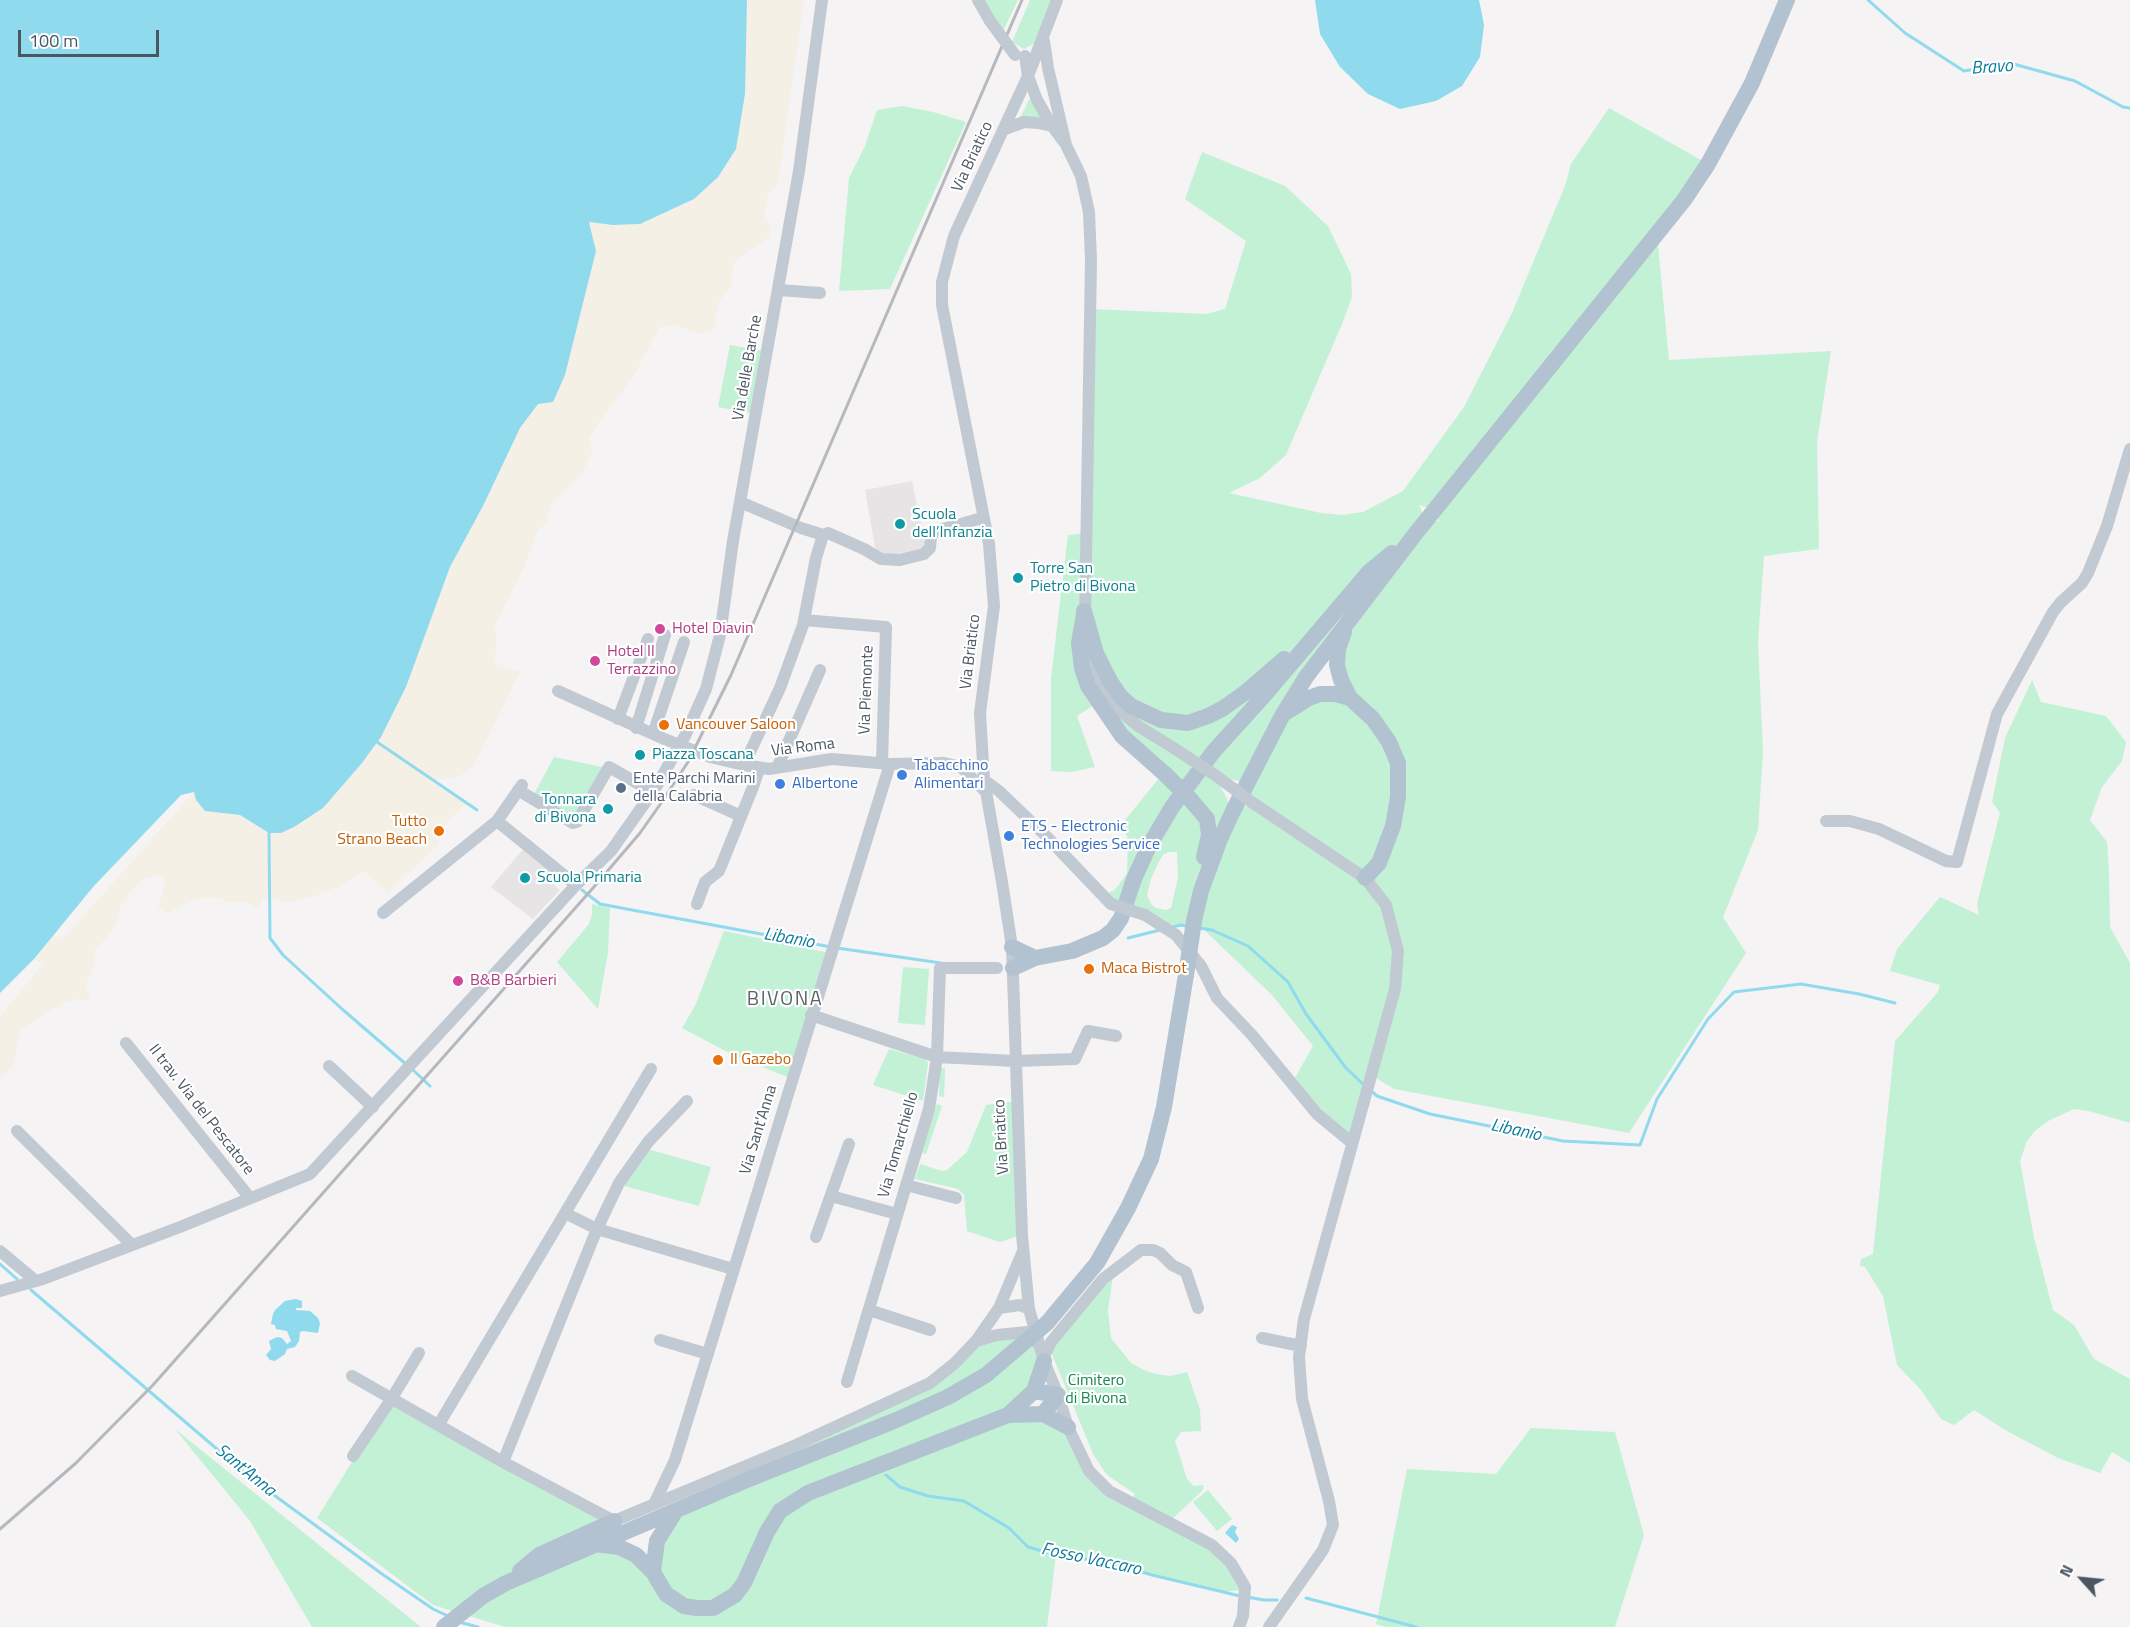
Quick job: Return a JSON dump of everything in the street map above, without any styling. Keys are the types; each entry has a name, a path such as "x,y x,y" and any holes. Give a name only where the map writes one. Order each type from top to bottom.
{"main road":[{"path":"446,1626 483,1596 506,1583 948,1397 986,1375 1047,1323 1097,1263 1128,1208 1151,1159 1164,1107 1194,921 1202,891 1220,839 1282,716 1306,677 1349,619 1690,191 1708,164 1752,83 1787,0"},
{"path":"1005,968 1035,958 1072,951 1103,938 1113,930 1121,918 1134,879 1149,846 1172,807 1214,751 1369,572 1416,533"},
{"path":"1084,611 1103,668 1120,696 1131,706 1161,720 1188,723 1222,709 1246,692 1321,629"},
{"path":"1084,611 1079,643 1082,668 1088,687 1122,736 1166,775 1207,819 1209,835 1198,877 1202,891"},
{"path":"1349,619 1338,649 1337,665 1350,698 1373,719 1389,742 1398,763 1398,797 1393,826 1379,862 1365,878"},
{"path":"1282,716 1309,698 1320,694 1335,694 1350,698"},
{"path":"1012,947 1035,958"},
{"path":"1008,1415 1034,1390 1042,1355"},
{"path":"1034,1390 1058,1395 1043,1414"},
{"path":"596,1544 619,1547 636,1555 653,1572 666,1594 684,1606 713,1608 735,1595 744,1584 774,1520 780,1511 798,1498 1008,1415 1043,1414 1068,1427"},
{"path":"653,1572 657,1541 675,1512"},
{"path":"506,1583 540,1555 614,1521"}],"street":[{"name":"Via delle Barche","path":"0,1291 36,1281 132,1245 310,1174 576,885 611,850 652,792 683,740 706,689 720,635 740,502 800,171 822,0"},
{"path":"978,0 990,21 1020,55 1024,73 1037,100 1066,145 1081,176 1089,212 1091,260 1084,611 1090,659 1103,692 1114,706 1138,726 1215,775 1252,803 1365,878 1386,905 1398,951 1395,988 1304,1318 1299,1357 1302,1399 1329,1501 1333,1525 1323,1550 1269,1627"},
{"name":"Via Briatico","path":"1057,0 1041,44 1024,73 1021,93 954,237 942,282 942,304 988,544 994,606 980,713 984,785 1012,947 1005,968 1015,1061 1023,1251 1029,1309 1042,1355 1068,1427 1089,1471 1109,1491 1212,1545 1232,1563 1244,1597 1244,1616 1239,1627"},
{"path":"1020,55 1041,44 1055,93 1066,145"},
{"path":"1024,73 1055,93"},
{"path":"1005,129 1024,122 1052,126"},
{"path":"779,290 820,293"},
{"path":"1826,820 1850,821 1879,829 1946,861 1957,862 1997,714 2053,612 2082,583 2088,573 2107,526 2130,449"},
{"path":"740,502 801,528 823,535 828,533 881,559 900,560 924,554 930,548 931,536 936,531 982,518"},
{"path":"744,765 780,688 804,620 816,558 823,535"},
{"name":"Via Piemonte","path":"804,620 885,627 886,763"},
{"path":"636,728 665,635"},
{"path":"618,720 648,639"},
{"path":"653,734 684,642"},
{"path":"777,768 820,670"},
{"name":"Via Roma","path":"558,691 636,728 683,740 710,757 759,769 832,759 886,763 944,763 961,767 984,785 999,791 1111,904 1145,915 1172,932 1201,966 1217,998 1252,1035 1317,1114 1352,1142"},
{"name":"Via Sant'Anna","path":"654,1504 675,1460 886,763"},
{"path":"382,913 497,821 520,787 573,823 577,822 609,767 652,792"},
{"path":"697,904 705,882 719,871 759,769"},
{"path":"694,795 741,816"},
{"path":"497,821 576,885"},
{"name":"Via Tomarchiello","path":"848,1382 929,1109 937,1057 940,968 1005,968"},
{"path":"811,1015 937,1057 1015,1061 1075,1059 1088,1031 1116,1036"},
{"name":"II trav. Via del Pescatore","path":"126,1043 250,1198"},
{"path":"329,1066 373,1107"},
{"path":"439,1424 651,1069"},
{"path":"503,1462 597,1229 619,1183 648,1142 687,1101"},
{"path":"17,1131 132,1245"},
{"path":"816,1237 849,1144"},
{"path":"906,1185 956,1198"},
{"path":"831,1196 897,1215"},
{"path":"565,1213 597,1229 734,1269"},
{"path":"976,1341 1012,1332 1027,1332 1042,1355 1103,1279 1141,1250 1153,1250 1160,1253 1172,1265 1186,1272 1198,1308"},
{"path":"0,1251 36,1281"},
{"path":"352,1376 503,1462 614,1521 796,1445 930,1383 955,1364 976,1341 999,1308 1023,1251"},
{"path":"999,1308 1020,1305 1029,1309 1012,1332"},
{"path":"869,1310 930,1330"},
{"path":"1262,1338 1301,1346"},
{"path":"660,1340 708,1354"},
{"path":"353,1456 419,1353"}],"shaded area":[{"path":"912,481 924,547 921,550 892,556 876,553 865,490"},
{"path":"524,848 559,877 553,884 560,890 533,919 491,887"}],"green space":[{"path":"978,0 1018,0 1003,31"},
{"path":"1030,0 1057,0 1044,38 1024,49 1012,42"},
{"path":"1031,96 1045,120 1019,120"},
{"path":"902,106 966,122 890,289 839,291 849,178 865,146 877,110"},
{"path":"1609,108 1708,164 1657,235 1669,360 1831,351 1817,442 1819,549 1764,556 1758,642 1763,752 1758,830 1723,917 1746,953 1629,1133 1394,1089 1371,1075 1351,1142 1292,1083 1313,1046 1272,995 1195,921 1181,925 1159,924 1103,895 1115,890 1127,873 1128,839 1122,824 1159,778 1094,705 1077,716 1095,767 1072,772 1051,771 1051,678 1068,535 1085,533 1090,309 1206,314 1225,309 1246,241 1185,199 1202,152 1285,186 1328,226 1351,274 1352,297 1286,455 1260,478 1229,493 1321,513 1342,515 1363,512 1403,491 1464,407 1512,313 1565,186 1571,164","holes":["1419,505 1434,510 1439,521 1426,521","1338,649 1335,694 1283,714","1215,775 1246,783 1252,803 1233,811","1168,852 1177,852 1178,877 1171,908 1166,910 1156,908 1151,904 1147,895 1151,879 1163,855"]},
{"path":"730,345 763,351 751,413 718,407"},
{"path":"2032,680 2041,702 2106,716 2126,742 2122,761 2102,787 2090,820 2107,842 2110,927 2130,963 2130,1123 2074,1109 2048,1121 2035,1131 2027,1141 2020,1161 2034,1238 2053,1310 2074,1325 2094,1359 2130,1379 2130,1463 2112,1452 2100,1473 2058,1458 2005,1430 1974,1410 1954,1425 1941,1419 1921,1390 1897,1365 1883,1296 1865,1267 1860,1266 1861,1259 1873,1254 1895,1041 1938,992 1940,985 1890,971 1897,949 1940,897 1979,915 1977,904 2000,813 1992,802 2005,738"},
{"path":"554,757 607,768 577,822 532,798"},
{"path":"592,904 610,908 608,952 598,1009 557,962 589,924"},
{"path":"724,931 830,953 792,1079 733,1055 682,1028 695,1006"},
{"path":"903,967 929,969 925,1025 898,1023"},
{"path":"889,1049 926,1059 928,1063 923,1101 873,1085"},
{"path":"940,1068 945,1068 944,1097 939,1096"},
{"path":"1017,1101 1022,1235 1000,1242 967,1231 964,1195 958,1189 915,1179 920,1164 942,1171 947,1170 967,1152 986,1105"},
{"path":"937,1104 942,1106 926,1154 920,1152"},
{"path":"644,1148 711,1167 699,1206 624,1186"},
{"name":"Cimitero di Bivona","path":"1114,1269 1108,1310 1111,1338 1131,1363 1144,1370 1170,1376 1187,1372 1200,1409 1201,1431 1181,1432 1175,1441 1187,1479 1194,1486 1204,1485 1202,1491 1169,1522 1212,1545 1244,1590 1220,1592 1108,1562 1056,1555 1047,1627 505,1627 433,1605 317,1518 392,1398 614,1521 596,1544 646,1565 676,1512 930,1383 976,1341 1027,1332 1044,1361 1009,1415 1068,1427 1089,1471 1131,1502 1135,1494 1107,1475 1093,1454 1049,1347"},
{"path":"1531,1428 1615,1432 1644,1535 1615,1627 1385,1627 1376,1624 1407,1469 1496,1474"},
{"path":"175,1429 421,1627 312,1627 250,1521"},
{"path":"1208,1490 1232,1519 1217,1531 1193,1502"}],"sand":[{"path":"747,0 804,0 779,177 777,187 768,193 764,215 771,225 769,237 734,262 732,284 718,303 715,329 699,334 673,324 659,328 633,378 601,419 589,439 592,454 580,476 549,507 548,522 538,530 523,569 494,626 497,642 494,663 520,672 473,767 457,778 428,780 469,805 464,805 444,826 439,822 430,832 440,843 388,892 364,871 340,886 318,895 286,903 263,898 258,909 244,901 228,903 221,898 198,898 167,913 158,907 165,885 163,874 145,878 130,892 120,908 117,923 107,938 95,949 95,962 86,985 91,1001 79,999 63,1003 21,1029 13,1066 0,1079 0,1017 43,964 34,959 54,935 62,940 194,792 205,811 240,815 269,833 362,763 381,737 406,687 450,567 483,506 520,427 538,404 553,402 565,375 596,251 589,222 613,225 668,211 694,199 745,41"}],"water":[{"path":"0,0 747,0 745,94 736,149 718,177 694,199 640,224 613,225 589,222 596,251 565,375 553,402 538,404 520,428 483,506 450,567 406,687 381,737 362,763 323,808 281,833 269,833 240,815 205,811 196,800 194,792 181,795 93,887 34,959 0,993"},
{"path":"1315,0 1479,0 1484,25 1480,57 1462,86 1436,101 1400,109 1368,94 1340,67 1320,34"},
{"path":"296,1299 302,1301 302,1308 296,1308 296,1310 310,1311 318,1318 320,1323 318,1333 300,1332 299,1341 295,1347 287,1349 285,1354 275,1361 270,1360 266,1355 271,1349 269,1341 277,1337 282,1338 287,1344 291,1341 287,1331 276,1329 275,1325 271,1324 273,1314 285,1301"},
{"path":"1232,1525 1237,1527 1235,1532 1239,1539 1236,1543 1225,1533"}],"waterway":[{"name":"Bravo","path":"1868,0 1905,33 1964,71 2010,63 2075,81 2123,107 2130,108"},
{"name":"Libanio","path":"377,742 477,810"},
{"path":"269,833 270,938 283,955 407,1065"},
{"name":"Libanio","path":"582,890 600,904 831,947"},
{"name":"Libanio","path":"1172,927 1186,926"},
{"name":"Libanio","path":"1199,928 1212,930 1248,946 1288,982 1306,1014 1346,1068 1365,1086"},
{"name":"Libanio","path":"1128,938 1160,930"},
{"name":"Libanio","path":"837,948 941,963"},
{"name":"Libanio","path":"1370,1090 1377,1096 1430,1114 1563,1141 1640,1145 1657,1099 1708,1019 1734,992 1801,984 1895,1003"},
{"path":"412,1069 430,1086"},
{"path":"0,1264 17,1279"},
{"name":"Sant'Anna","path":"31,1290 252,1479 382,1574 433,1609 448,1616"},
{"name":"Fosso Vaccaro","path":"886,1475 900,1487 928,1496 964,1501 1009,1528 1028,1547 1056,1555 1108,1562 1240,1596"},
{"name":"Fosso Vaccaro","path":"1247,1597 1277,1600"},
{"name":"Fosso Vaccaro","path":"1306,1598 1416,1627"},
{"name":"Sant'Anna","path":"459,1622 478,1627"}],"railway":[{"path":"0,1529 76,1463 153,1385 593,888 640,833 659,806 688,762 731,675 1022,0"}],"place":[{"name":"Scuola dell’Infanzia","path":"900,524"},
{"name":"Torre San Pietro di Bivona","path":"1018,578"},
{"name":"Hotel Diavin","path":"660,629"},
{"name":"Hotel Il Terrazzino","path":"595,661"},
{"name":"Vancouver Saloon","path":"664,725"},
{"name":"Piazza Toscana","path":"640,755"},
{"name":"Tabacchino Alimentari","path":"902,775"},
{"name":"Albertone","path":"780,784"},
{"name":"Ente Parchi Marini della Calabria","path":"621,788"},
{"name":"Tonnara di Bivona","path":"608,809"},
{"name":"Tutto Strano Beach","path":"439,831"},
{"name":"ETS - Electronic Technologies Service","path":"1009,836"},
{"name":"Scuola Primaria","path":"525,878"},
{"name":"Maca Bistrot","path":"1089,969"},
{"name":"B&B Barbieri","path":"458,981"},
{"name":"Il Gazebo","path":"718,1060"}],"district":[{"name":"BIVONA","path":"785,1000"}]}
